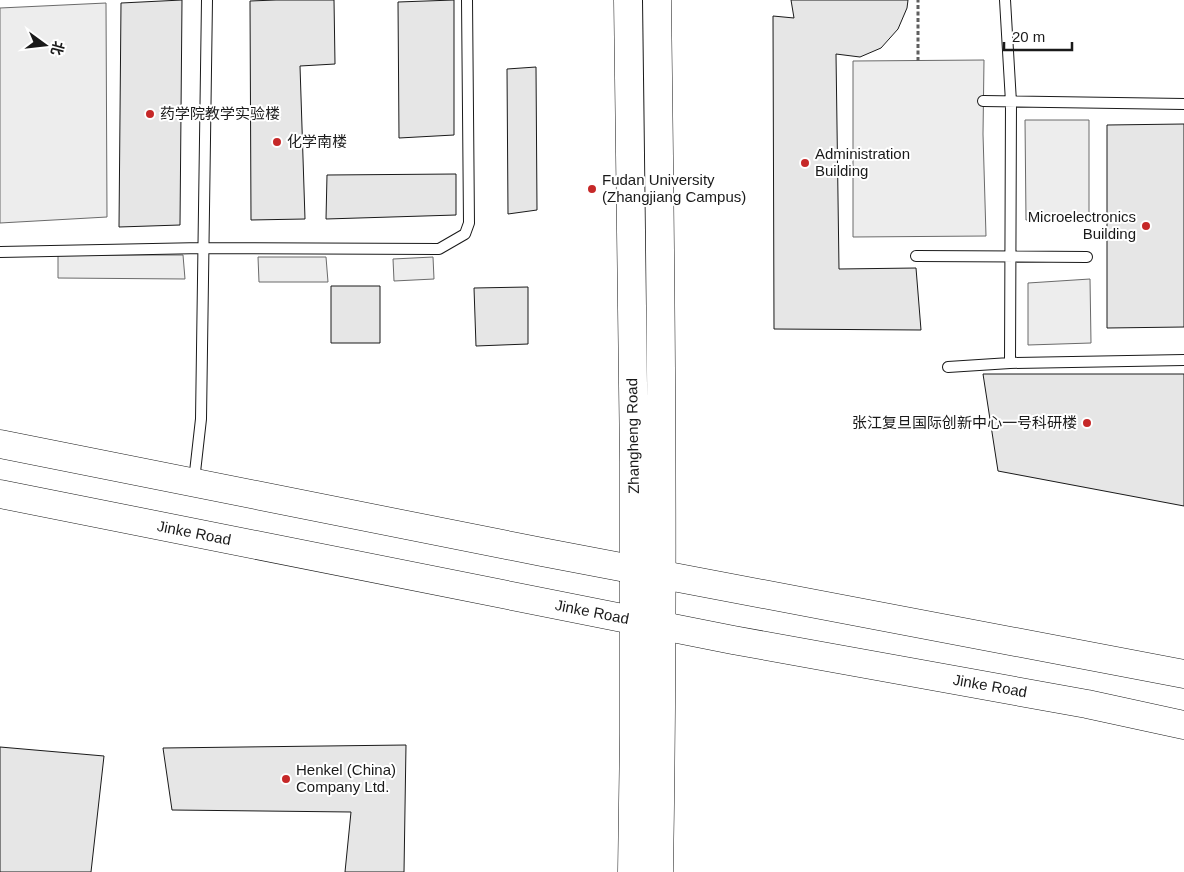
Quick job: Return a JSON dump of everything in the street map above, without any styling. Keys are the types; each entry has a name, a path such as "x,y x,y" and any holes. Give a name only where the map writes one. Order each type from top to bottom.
{"main road":[{"name":"Zhangheng Road","path":"628,0 634,570 632,872"},
{"name":"Zhangheng Road","path":"658,0 661,575 659,872"},
{"path":"0,444 634,570 1184,674"},
{"name":"Jinke Road","path":"0,494 634,621 1087,704 1184,725"}],"lane":[{"path":"194,482 201,419 207,0"},
{"path":"0,252 203,248 438,249 465,234 469,223 467,0"},
{"path":"1005,0 1011,102 1010,363"},
{"path":"983,101 1184,104"},
{"path":"916,256 1087,257"},
{"path":"948,367 1010,363 1184,360"}],"path":[{"path":"918,0 918,61"}],"shaded area":[{"path":"106,3 107,217 0,223 0,8"},
{"path":"984,60 983,134 986,236 853,237 853,61"},
{"path":"1025,120 1089,120 1089,218 1026,220"},
{"path":"58,255 183,255 185,279 58,278"},
{"path":"258,257 326,257 328,282 259,282"},
{"path":"433,257 434,279 394,281 393,259"},
{"path":"1090,279 1091,343 1028,345 1028,283"}],"building":[{"name":"药学院教学实验楼","path":"182,0 180,225 119,227 121,3"},
{"name":"化学南楼","path":"334,0 335,64 300,66 305,219 251,220 250,1"},
{"path":"454,0 454,135 399,138 398,2"},
{"name":"Administration Building","path":"791,0 908,0 907,8 898,29 881,48 860,57 836,54 839,269 916,268 921,330 774,329 773,16 794,18"},
{"path":"536,67 537,210 508,214 507,69"},
{"name":"Microelectronics Building","path":"1184,124 1184,327 1107,328 1107,125"},
{"path":"456,174 456,215 326,219 327,175"},
{"path":"331,286 380,286 380,343 331,343"},
{"path":"528,287 528,344 476,346 474,288"},
{"name":"张江复旦国际创新中心一号科研楼","path":"983,374 1184,374 1184,506 998,471"},
{"name":"Henkel (China) Company Ltd.","path":"406,745 404,872 345,872 351,812 172,810 163,748"},
{"path":"0,747 104,756 91,872 0,872"}],"place":[{"name":"药学院教学实验楼","path":"150,114"},
{"name":"化学南楼","path":"277,142"},
{"name":"Administration Building","path":"805,163"},
{"name":"Fudan University (Zhangjiang Campus)","path":"592,189"},
{"name":"Microelectronics Building","path":"1146,226"},
{"name":"张江复旦国际创新中心一号科研楼","path":"1087,423"},
{"name":"Henkel (China) Company Ltd.","path":"286,779"}]}
